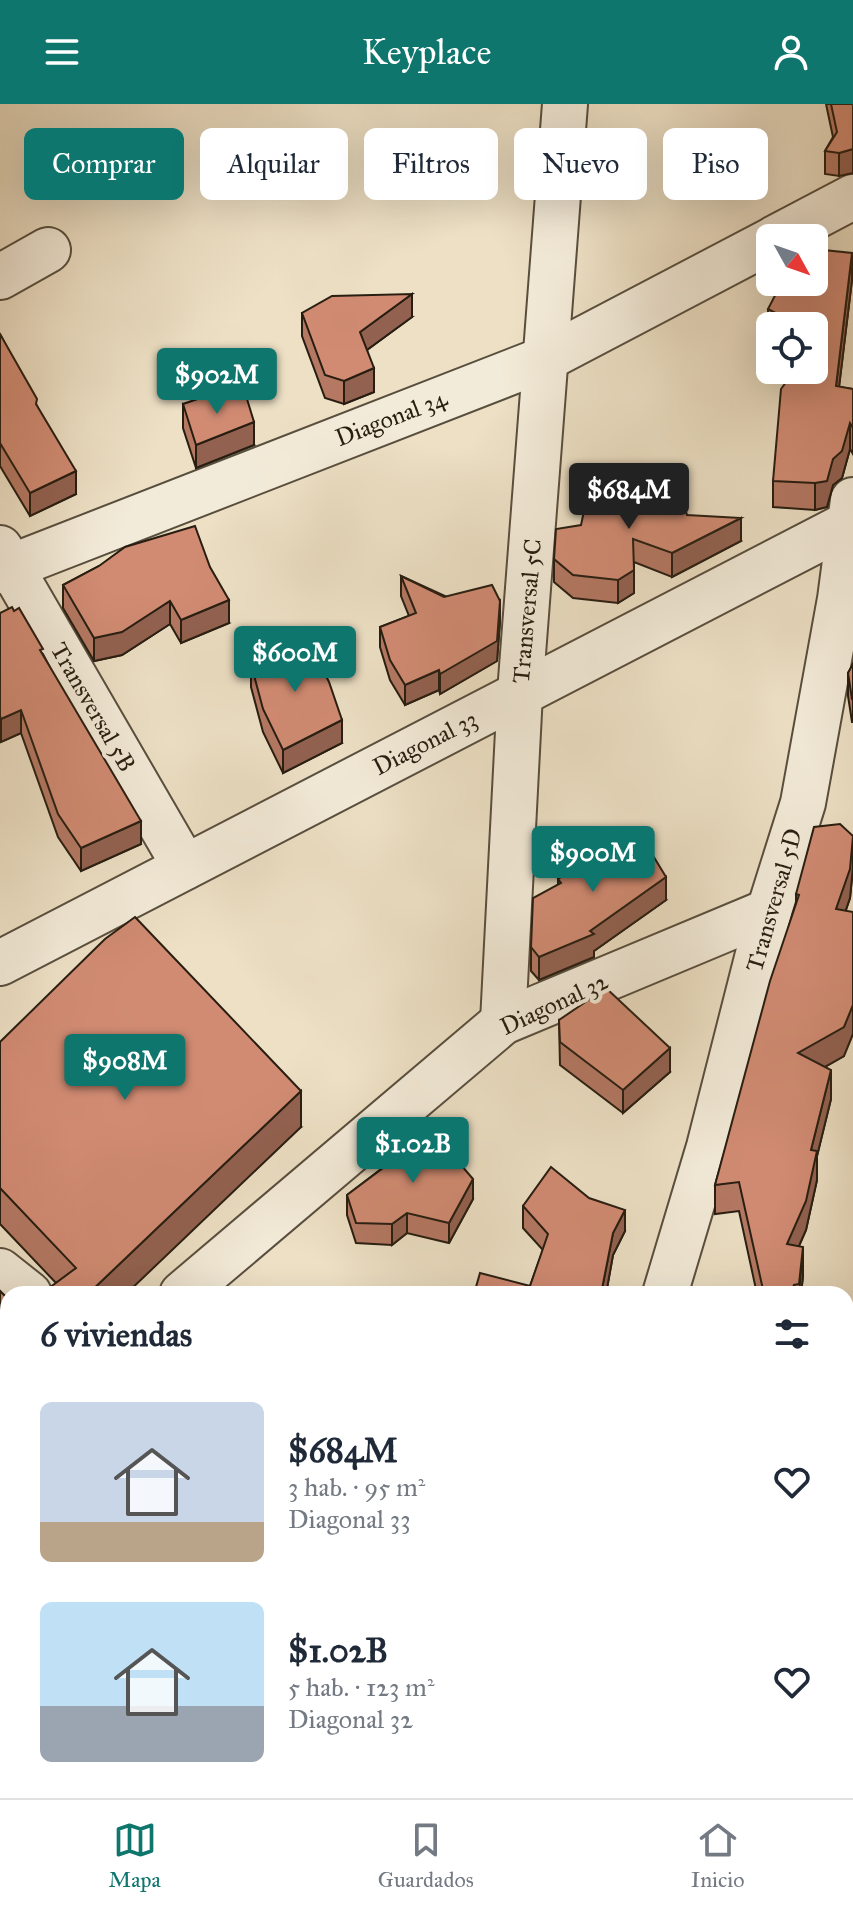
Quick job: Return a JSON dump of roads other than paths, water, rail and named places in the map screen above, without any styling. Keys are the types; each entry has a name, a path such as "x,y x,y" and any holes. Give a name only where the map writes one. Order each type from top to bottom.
{"street":[{"name":"Transversal 5C","path":"503,1022 520,693 565,104"},
{"name":"Diagonal 34","path":"801,224 853,197"},
{"name":"Diagonal 34","path":"3,561 547,358 756,247"},
{"path":"0,277 48,250"},
{"name":"Diagonal 33","path":"0,963 520,693 851,511"},
{"name":"Transversal 5D","path":"667,1286 709,1147 769,911 803,803 840,599 851,511"},
{"name":"Transversal 5B","path":"3,561 185,867"},
{"name":"Diagonal 32","path":"191,1286 503,1022 769,911"},
{"path":"0,1271 19,1286"}]}
